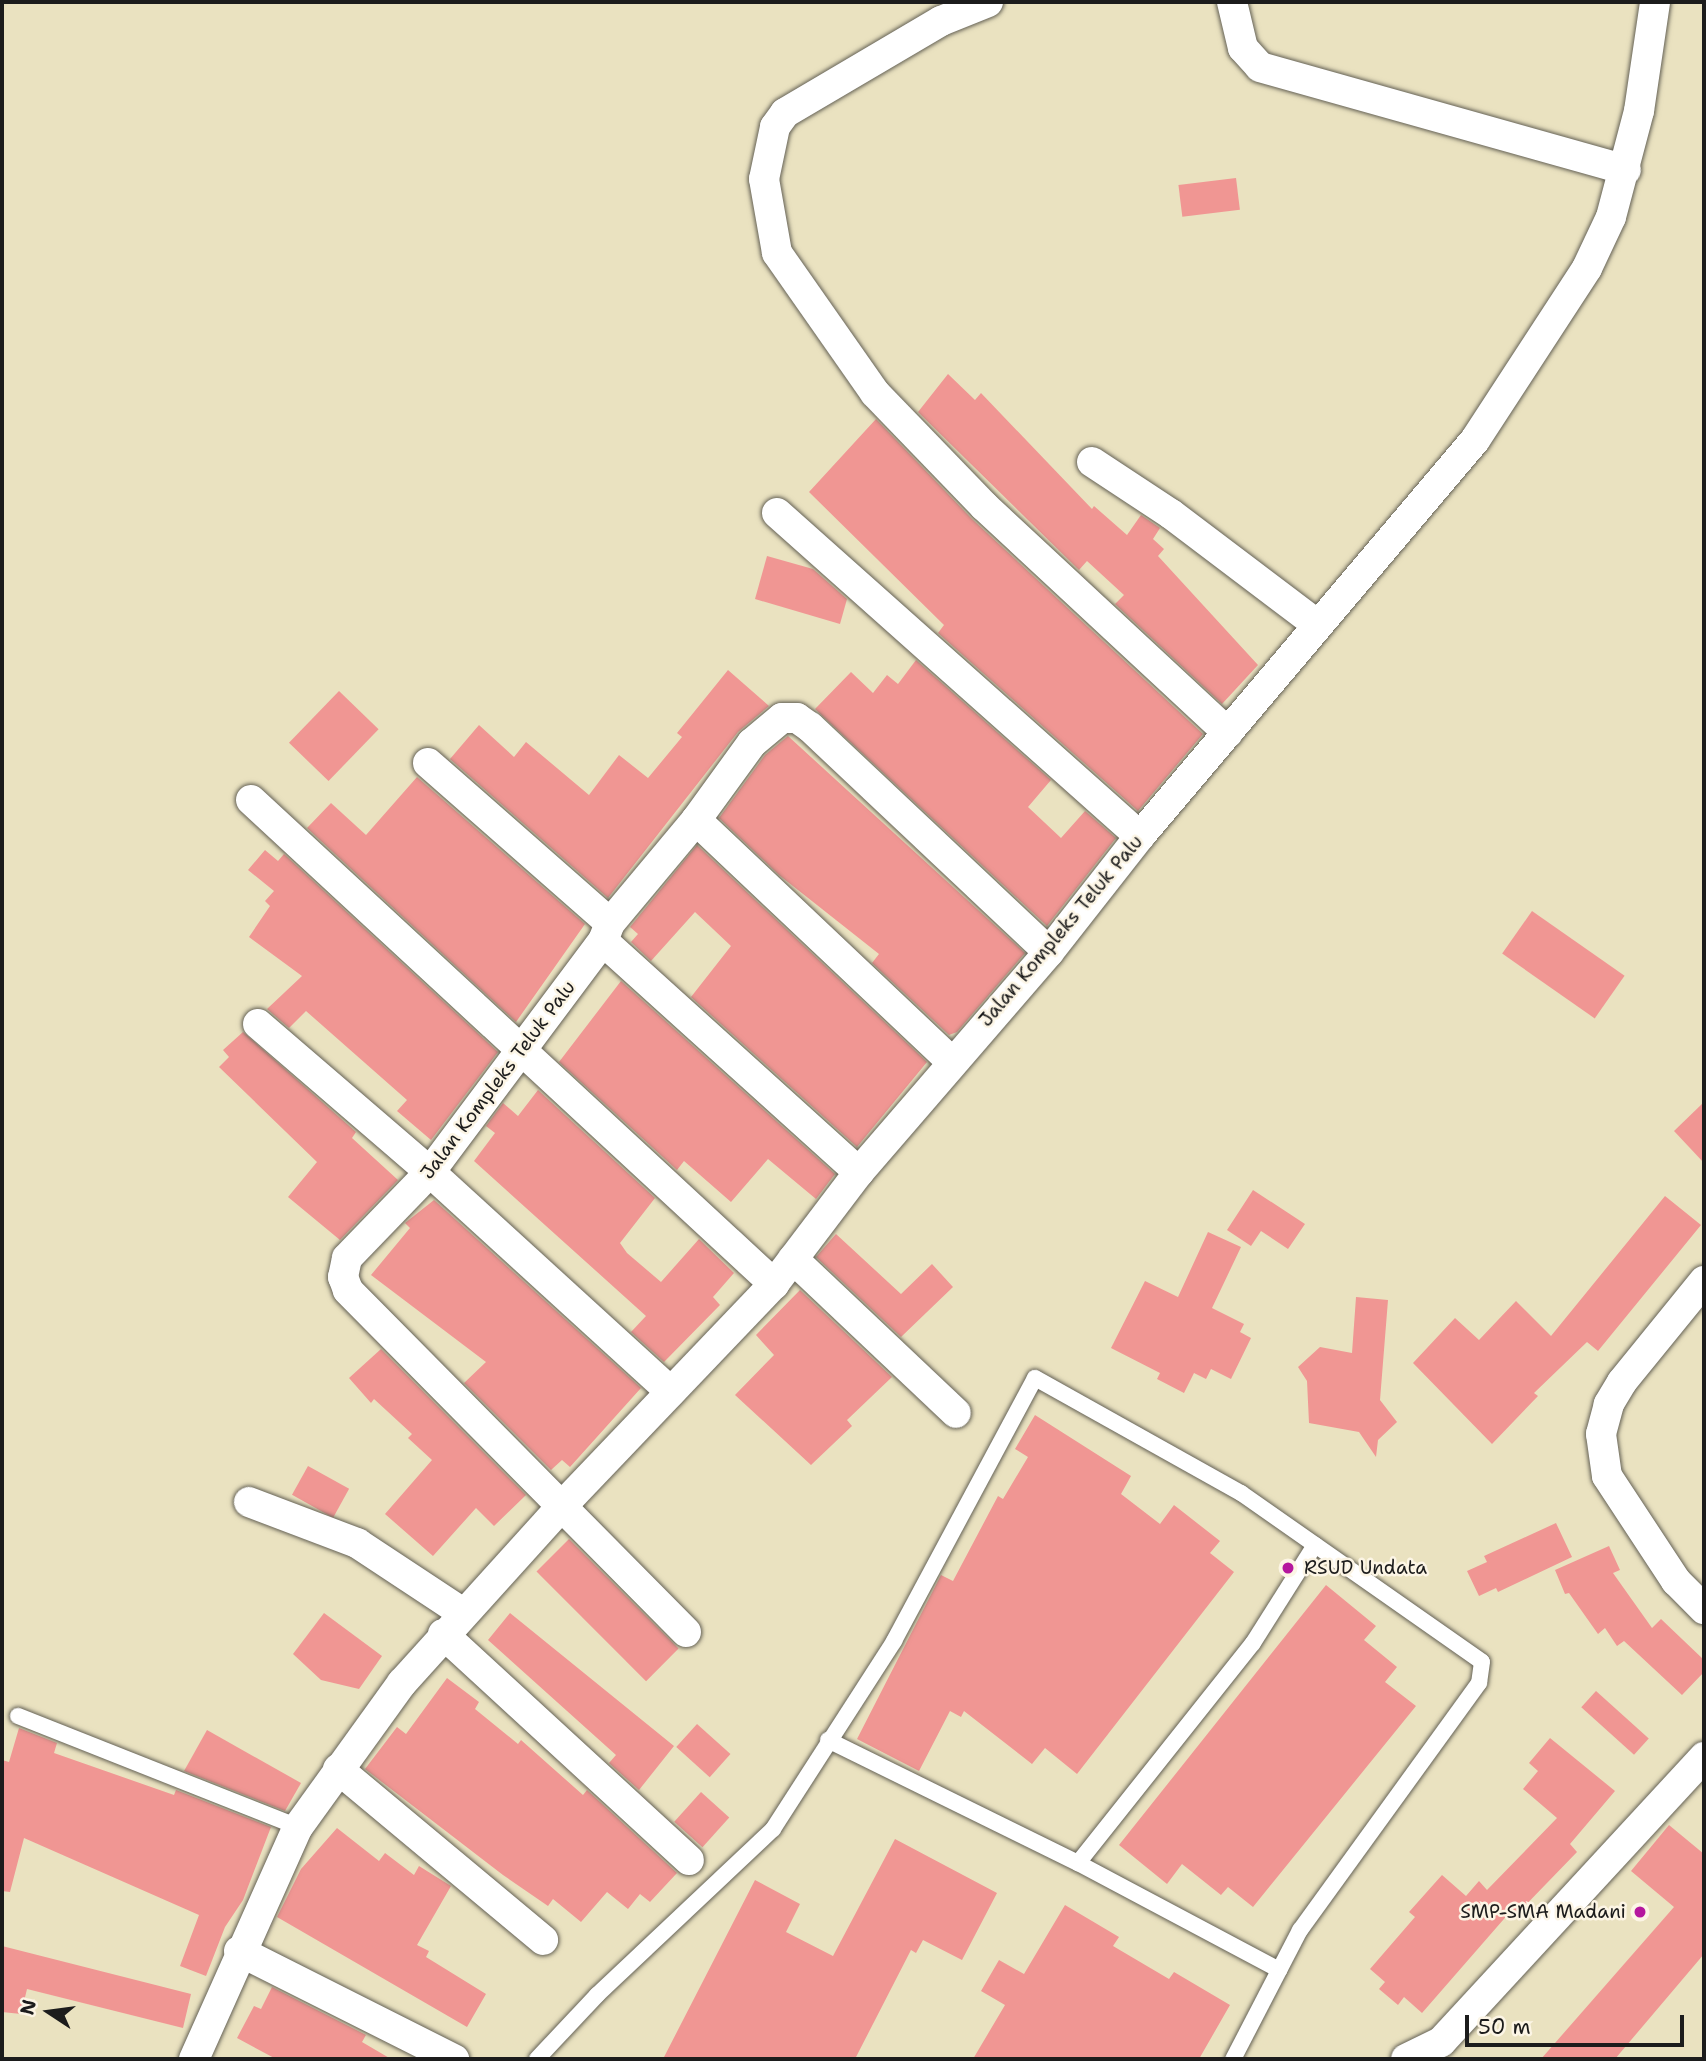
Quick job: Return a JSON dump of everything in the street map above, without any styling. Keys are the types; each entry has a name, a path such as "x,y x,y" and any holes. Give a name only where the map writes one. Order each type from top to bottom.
{"street":[{"path":"988,2 941,21 785,113 775,127 764,179 777,253 790,278 875,393 984,506 1228,733"},
{"path":"1232,2 1243,48 1260,67 1626,170"},
{"name":"Jalan Kompleks Teluk Palu","path":"194,2059 239,1951 298,1827 338,1769 453,1623 774,1284 859,1172 951,1061 1049,952 1140,836 1475,440 1587,268 1626,170 1655,2"},
{"path":"1093,462 1171,514 1318,625"},
{"path":"777,513 1140,836"},
{"name":"Jalan Kompleks Teluk Palu","path":"561,1507 344,1283 347,1258 360,1240 430,1172 522,1051 607,932 696,820 752,743 782,718 797,718 838,752 1049,952"},
{"path":"428,762 859,1172"},
{"path":"251,800 774,1284"},
{"path":"696,820 951,1061"},
{"path":"258,1024 430,1172 671,1392"},
{"path":"793,1259 956,1413"},
{"path":"1704,1281 1622,1382 1609,1404 1601,1434 1607,1476 1676,1581 1704,1609"},
{"path":"249,1502 357,1543 453,1623 689,1860"},
{"path":"561,1507 686,1632"},
{"path":"1406,2059 1441,2042 1704,1757"},
{"path":"338,1769 544,1940"},
{"path":"239,1951 454,2059"}],"lane":[{"path":"537,2059 597,1995 772,1829 894,1641 1035,1378 1241,1493 1482,1661 1479,1683 1300,1930 1233,2059"},
{"path":"1078,1863 1253,1643 1315,1545"},
{"path":"18,1716 298,1827"},
{"path":"828,1740 1078,1863 1279,1970"}],"building":[{"path":"1236,178 1240,210 1182,217 1178,185"},
{"path":"948,374 975,400 981,393 1092,509 1094,506 1127,535 1141,515 1160,528 1153,539 1164,549 1158,556 1258,665 1222,704 1115,604 1124,595 1087,561 1079,570 918,412"},
{"path":"876,419 972,519 1203,734 1138,811 938,633 944,625 809,492"},
{"path":"767,556 813,569 847,599 840,624 755,599"},
{"path":"916,660 1051,780 1028,807 1061,838 1085,811 1116,838 1047,926 815,709 851,672 873,693 887,675 898,684"},
{"path":"728,670 769,706 738,732 608,898 450,759 479,725 514,757 526,742 589,795 619,755 648,778 682,737 677,733"},
{"path":"339,691 379,729 329,781 289,743"},
{"path":"788,736 1025,953 957,1032 949,1035 872,963 879,954 779,875 719,818 765,755"},
{"path":"417,777 585,924 516,1022 307,828 331,803 366,835"},
{"path":"697,845 927,1062 857,1147 691,997 731,946 695,912 651,961 631,942 638,934 630,927"},
{"path":"265,850 278,861 284,854 498,1052 431,1140 397,1111 407,1100 306,1011 289,1028 267,1009 302,976 249,937 270,906 265,901 274,891 248,870"},
{"path":"1532,911 1625,976 1595,1018 1502,954"},
{"path":"621,981 835,1174 816,1199 768,1159 731,1202 684,1161 677,1170 559,1062"},
{"path":"243,1032 356,1132 352,1138 398,1180 340,1240 288,1197 317,1162 219,1067 229,1057 223,1050"},
{"path":"538,1090 655,1198 620,1243 627,1253 661,1282 699,1239 734,1273 713,1297 720,1305 664,1362 631,1332 646,1316 474,1161 495,1133 486,1126 503,1103 518,1116"},
{"path":"1704,1102 1704,1163 1674,1131"},
{"path":"1253,1190 1305,1224 1288,1249 1261,1231 1251,1246 1227,1230"},
{"path":"1665,1196 1701,1225 1598,1351 1587,1342 1534,1393 1538,1396 1492,1444 1413,1363 1455,1318 1479,1340 1516,1301 1551,1336"},
{"path":"434,1200 641,1388 570,1467 562,1460 551,1470 464,1383 486,1362 371,1275 410,1228 405,1223"},
{"path":"1208,1232 1241,1247 1212,1308 1244,1324 1240,1332 1251,1338 1231,1379 1211,1369 1206,1379 1194,1373 1184,1393 1157,1379 1160,1373 1111,1348 1145,1281 1178,1297"},
{"path":"836,1234 901,1294 932,1264 953,1287 901,1337 816,1257"},
{"path":"800,1290 892,1377 847,1420 852,1426 811,1465 735,1395 774,1355 756,1335"},
{"path":"1356,1297 1388,1300 1380,1400 1397,1422 1378,1440 1376,1457 1359,1432 1309,1423 1307,1381 1298,1367 1320,1347 1352,1353"},
{"path":"381,1349 526,1495 494,1526 476,1508 433,1556 385,1514 432,1460 408,1438 412,1434 374,1399 371,1403 349,1378"},
{"path":"1035,1415 1131,1476 1121,1494 1160,1524 1174,1505 1220,1541 1210,1553 1234,1572 1077,1774 1045,1748 1032,1764 964,1711 961,1717 950,1711 919,1771 857,1739 941,1575 953,1581 998,1496 1003,1499 1028,1457 1015,1449"},
{"path":"308,1466 349,1489 333,1518 292,1495"},
{"path":"1556,1523 1572,1557 1498,1592 1496,1588 1479,1596 1467,1571 1487,1562 1484,1556"},
{"path":"569,1539 679,1649 646,1681 536,1572"},
{"path":"1609,1546 1620,1570 1613,1573 1652,1628 1661,1619 1704,1660 1704,1672 1682,1695 1624,1641 1617,1646 1605,1628 1598,1634 1569,1593 1565,1594 1555,1570"},
{"path":"1326,1585 1376,1626 1364,1640 1397,1667 1385,1682 1416,1706 1253,1907 1228,1887 1221,1895 1182,1864 1167,1884 1119,1845"},
{"path":"324,1613 382,1656 359,1689 321,1680 293,1654"},
{"path":"510,1613 674,1746 639,1790 609,1763 616,1755 488,1640"},
{"path":"447,1678 479,1702 475,1709 518,1744 521,1740 583,1795 587,1790 677,1873 650,1902 640,1894 628,1909 607,1892 581,1922 553,1899 548,1906 503,1875 365,1769 397,1727 406,1734"},
{"path":"1596,1691 1649,1739 1634,1755 1581,1707"},
{"path":"697,1724 730,1754 710,1777 676,1747"},
{"path":"19,1728 57,1743 54,1753 174,1795 176,1790 271,1827 243,1900 225,1927 206,1976 180,1966 199,1915 24,1838 10,1892 2,1891 2,1760 9,1762"},
{"path":"207,1730 301,1783 285,1811 184,1771"},
{"path":"1550,1738 1615,1791 1570,1844 1577,1852 1515,1916 1510,1912 1422,2013 1404,1997 1398,2005 1379,1989 1385,1982 1370,1969 1415,1917 1409,1912 1442,1875 1466,1896 1479,1881 1487,1890 1557,1818 1523,1789 1538,1771 1529,1763"},
{"path":"701,1792 729,1817 702,1847 674,1822"},
{"path":"1669,1825 1704,1854 1704,1954 1615,2059 1541,2059 1674,1907 1631,1871"},
{"path":"337,1828 379,1861 385,1853 414,1875 419,1866 451,1886 417,1945 429,1951 426,1957 486,1994 467,2027 277,1917 301,1869"},
{"path":"895,1839 997,1893 962,1960 923,1940 916,1953 911,1950 855,2059 663,2059 755,1880 800,1904 786,1932 833,1956"},
{"path":"1065,1905 1119,1937 1113,1946 1169,1979 1174,1972 1230,2005 1199,2059 973,2059 1005,2005 981,1991 999,1960 1024,1974"},
{"path":"2,1946 191,1994 183,2028 27,1989 21,2014 2,2012"},
{"path":"272,1987 366,2035 362,2042 391,2059 276,2059 237,2038 254,2006 261,2009"}],"place":[{"name":"RSUD Undata","path":"1288,1568"},
{"name":"SMP-SMA Madani","path":"1640,1912"}]}
